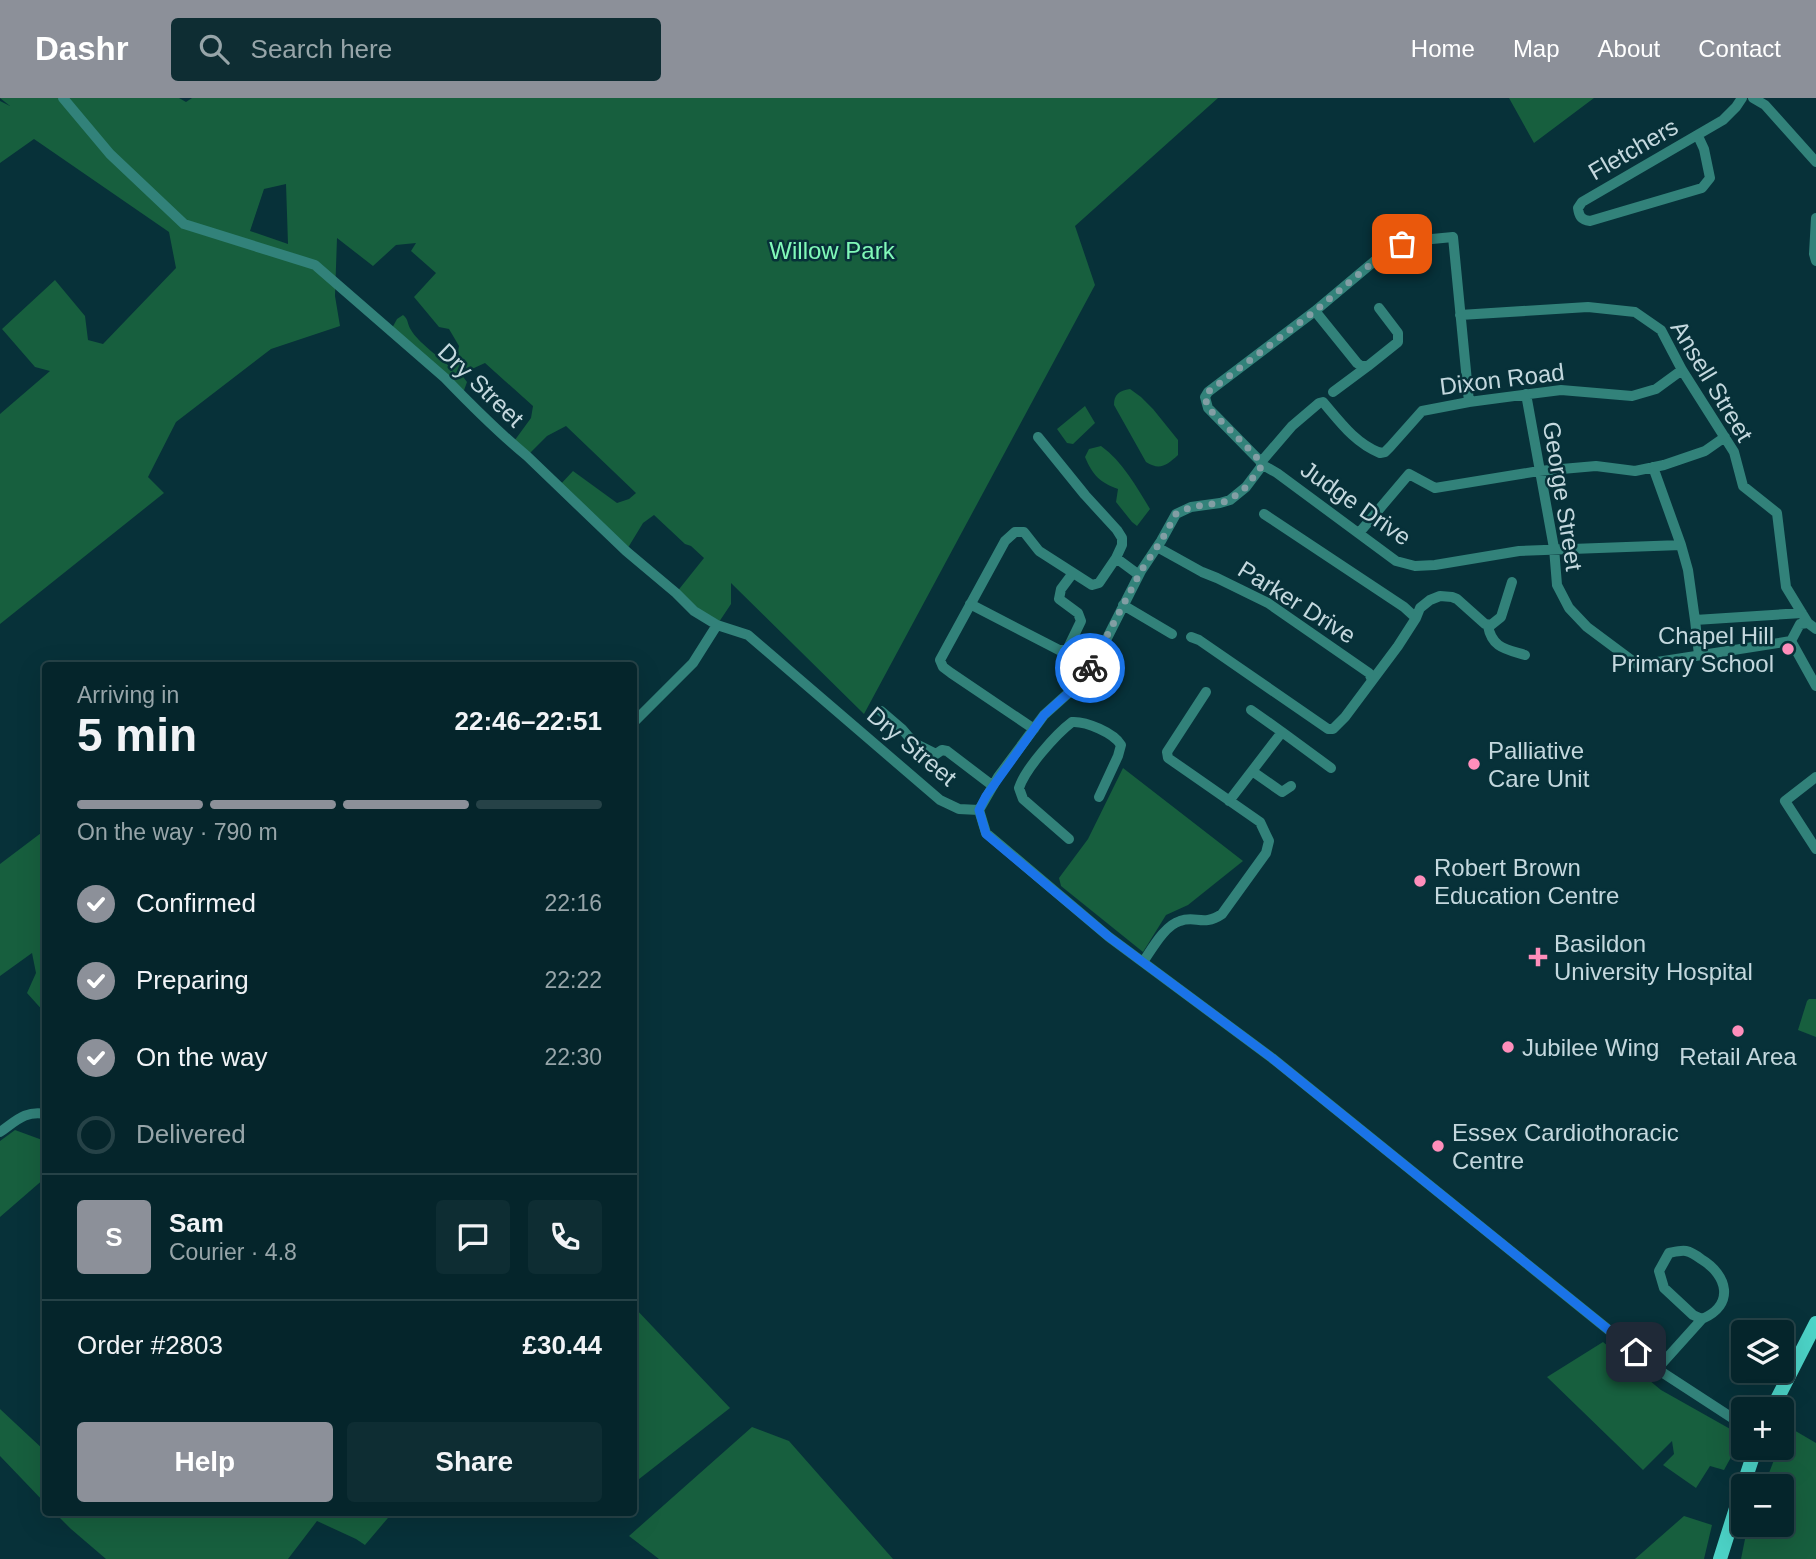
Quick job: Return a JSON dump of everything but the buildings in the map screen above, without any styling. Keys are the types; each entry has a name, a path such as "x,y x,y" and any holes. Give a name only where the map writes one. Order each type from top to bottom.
{"main road":[{"path":"1778,1397 1816,1323"},
{"path":"1720,1559 1731,1524"}],"street":[{"name":"Dry Street","path":"63,98 110,153 184,224 315,265 445,378 626,551 694,611 717,625 748,635 940,800 959,809 979,810"},
{"name":"Fletchers","path":"1698,135 1710,178 1702,188 1590,221 1579,216 1578,208 1582,202 1723,120 1742,98"},
{"path":"1753,98 1765,105 1816,162"},
{"path":"1816,218 1816,261"},
{"path":"1368,366 1357,363 1315,311 1393,248 1411,241 1453,237 1469,402"},
{"name":"Ansell Street","path":"1460,314 1588,307 1635,312 1661,330 1682,370 1734,452 1743,486 1777,513 1786,587 1808,621"},
{"path":"1334,392 1398,342 1398,333 1379,308"},
{"name":"Judge Drive","path":"1315,311 1208,392 1205,397 1208,408 1261,463 1396,561 1415,566 1435,565 1555,548 1681,545"},
{"name":"Dixon Road","path":"979,810 1044,715 1084,679 1139,575 1176,514 1191,507 1230,500 1246,487 1261,463 1310,409 1322,402 1346,430 1380,453 1391,447 1422,411 1561,390 1632,396 1656,389 1682,370"},
{"name":"George Street","path":"1526,394 1555,548 1557,585 1569,608 1587,626 1637,665 1791,641"},
{"path":"1034,729 940,664 941,655 1005,541 1015,532 1024,532 1039,551 1092,585 1102,580 1122,545 1122,538 1038,437"},
{"path":"1359,533 1409,474 1435,488 1539,471 1596,466 1635,471 1705,451 1725,438"},
{"path":"1653,467 1688,570 1699,655"},
{"path":"1264,513 1404,607 1416,618"},
{"name":"Parker Drive","path":"1157,547 1268,603 1369,673 1372,680"},
{"path":"1116,558 1139,575"},
{"path":"970,604 1059,650 1067,650 1081,621 1078,613 1059,599 1061,589 1073,573"},
{"path":"1488,626 1501,617 1512,582"},
{"path":"1191,637 1328,729 1338,726 1398,646 1420,608 1440,596 1457,599 1488,626 1497,645 1525,655"},
{"path":"1123,605 1172,634"},
{"path":"1695,620 1808,621"},
{"path":"1808,621 1800,624 1791,641 1816,686"},
{"path":"637,719 693,663 717,625"},
{"path":"1143,962 1170,925 1182,919 1214,920 1222,914 1266,853 1269,841 1260,822 1168,758 1167,752 1206,692"},
{"path":"1251,709 1331,768"},
{"path":"881,711 914,743 936,754 942,750 947,751 993,786"},
{"path":"1069,839 1021,796 1019,788 1032,766 1072,722 1085,723 1116,738 1121,745 1098,797"},
{"path":"1230,801 1282,732"},
{"path":"1016,754 1032,766"},
{"path":"1252,771 1282,792 1291,786"},
{"path":"1816,776 1785,801 1816,849"},
{"path":"979,810 986,834 1109,937 1272,1058 1657,1369 1731,1417"},
{"path":"0,1132 29,1113 42,1113"},
{"path":"1657,1369 1702,1318 1713,1314 1724,1301 1724,1285 1710,1264 1687,1251 1669,1252 1659,1270 1664,1288 1693,1315 1702,1318"}],"green space":[{"name":"Willow Park","path":"0,98 179,98 186,102 192,98 1218,98 1075,226 1095,285 864,714 731,583 731,604 717,625 676,593 704,558 654,515 643,523 626,551 559,486 573,471 617,503 636,493 566,426 547,436 527,456 512,444 531,418 533,406 485,363 461,374 467,382 462,396 391,330 397,319 403,315 414,335 450,367 456,363 459,346 449,329 439,327 414,297 436,273 411,251 416,243 396,245 373,266 337,238 335,296 340,326 271,349 176,422 148,477 164,493 0,624 0,414 50,371 35,367 2,329 55,280 85,316 88,340 103,344 176,268 169,232 34,139 0,163 0,101 10,106","holes":["286,184 288,244 250,231 264,189"]},
{"path":"1509,98 1594,98 1534,143"},
{"path":"1130,389 1153,409 1178,440 1178,455 1167,464 1155,466 1146,462 1114,405 1118,394"},
{"path":"1085,406 1095,423 1073,444 1067,443 1057,429"},
{"path":"1101,446 1122,467 1150,509 1137,526 1116,502 1118,489 1101,481 1085,457 1089,449"},
{"path":"1123,768 1243,861 1188,905 1166,915 1143,952 1061,886 1059,878 1088,839"},
{"path":"42,832 42,1010 27,993 36,973 32,953 0,976 0,864"},
{"path":"1809,999 1816,999 1816,1037 1798,1030"},
{"path":"15,1130 42,1140 42,1181 0,1217 0,1141"},
{"path":"637,1310 730,1408 637,1481"},
{"path":"1603,1342 1661,1390 1731,1429 1731,1457 1724,1470 1710,1466 1696,1488 1663,1465 1674,1454 1672,1441 1643,1470 1547,1377"},
{"path":"0,1409 42,1448 42,1500 0,1456"},
{"path":"752,1427 789,1441 893,1559 659,1559 629,1536"},
{"path":"1794,1430 1816,1443 1816,1559 1741,1559 1745,1537 1794,1537 1794,1474 1769,1474 1774,1460 1794,1460"},
{"path":"58,1516 390,1516 365,1545 317,1521 288,1559 106,1559"},
{"path":"1684,1516 1712,1525 1704,1559 1635,1559"}],"way so far":[{"path":"1090,668 1141,571 1176,514 1191,507 1230,500 1246,487 1261,467 1254,454 1208,408 1205,397 1208,392 1315,311 1383,254 1402,244"}],"place":[{"name":"Chapel Hill Primary School","path":"1788,649"},
{"name":"Palliative Care Unit","path":"1474,764"},
{"name":"Robert Brown Education Centre","path":"1420,881"},
{"name":"Basildon University Hospital","path":"1538,957"},
{"name":"Retail Area","path":"1738,1031"},
{"name":"Jubilee Wing","path":"1508,1047"},
{"name":"Essex Cardiothoracic Centre","path":"1438,1146"}],"route":[{"path":"1090,668 1084,679 1044,715 986,796 979,810 986,834 1109,937 1272,1058 1636,1352"}]}
